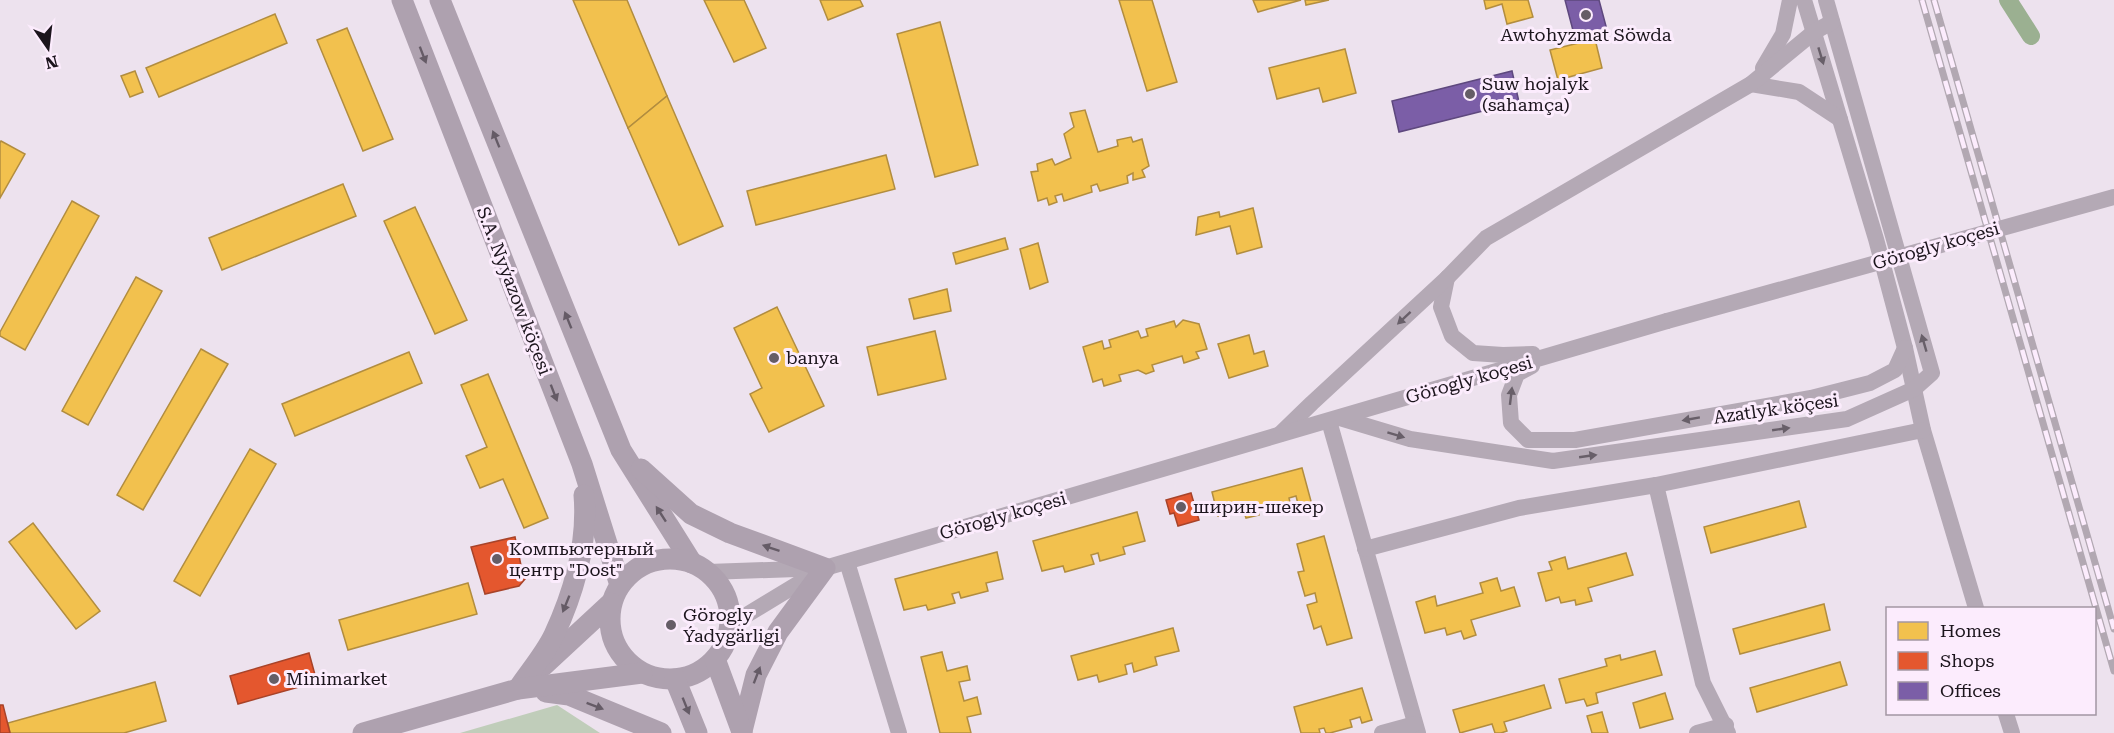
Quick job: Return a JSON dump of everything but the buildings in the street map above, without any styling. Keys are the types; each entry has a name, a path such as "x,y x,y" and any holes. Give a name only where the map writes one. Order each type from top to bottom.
{"main road":[{"name":"S.A. Nyýazow köçesi","path":"402,0 582,465 616,594"},
{"path":"440,0 621,450 700,568 721,587 729,605 730,624 726,643 715,659 700,672 681,679 662,679 642,673 626,661 614,644 609,624 616,594"},
{"path":"621,450 690,514 730,533 825,568 778,632 756,675 742,732"},
{"path":"518,689 554,636 576,579 586,517 582,465"},
{"path":"518,689 616,594 634,570 652,561 673,559 700,568"},
{"path":"715,659 742,732"},
{"path":"363,733 518,689 642,673"},
{"path":"675,679 697,733"},
{"path":"518,689 569,695 661,733"}],"street":[{"path":"1751,84 1769,60 1784,34 1790,0"},
{"path":"1804,0 1876,239 1905,348 1923,430 1975,607"},
{"name":"Azatlyk köçesi","path":"1334,419 1410,439 1553,461 1847,420 1914,389 1932,373 1826,0"},
{"path":"1280,435 1447,278 1486,238 1751,84 1814,32 1833,22"},
{"path":"1751,84 1799,92 1840,119"},
{"name":"Görogly koçesi","path":"825,568 1666,321 2114,196"},
{"path":"1447,278 1442,307 1452,336 1473,353 1503,355 1558,353"},
{"name":"Azatlyk köçesi","path":"1558,353 1517,374 1509,395 1511,423 1528,440 1575,440 1810,399 1870,383 1895,370 1905,348"},
{"path":"1334,419 1365,549 1416,728 1382,733"},
{"path":"1365,549 1519,508 1656,485 1923,430"},
{"path":"1656,485 1703,683 1727,729 1697,733"},
{"path":"847,562 899,733"},
{"path":"700,568 825,568"},
{"path":"730,624 825,568"},
{"path":"2006,715 2012,733"}],"green space":[{"path":"557,705 600,733 460,733"}],"waterway":[{"path":"2008,0 2031,36"}],"railway":[{"path":"1922,0 2096,607"},
{"path":"1934,0 2114,629"},
{"path":"2096,608 2114,671"}],"place":[{"name":"Awtohyzmat Söwda","path":"1586,15"},
{"name":"Suw hojalyk (sahamça)","path":"1470,94"},
{"name":"banya","path":"774,358"},
{"name":"ширин-шекер","path":"1181,507"},
{"name":"Компьютерный центр \"Dost\"","path":"497,559"},
{"name":"Görogly Ýadygärligi","path":"671,625"},
{"name":"Minimarket","path":"274,679"}]}
